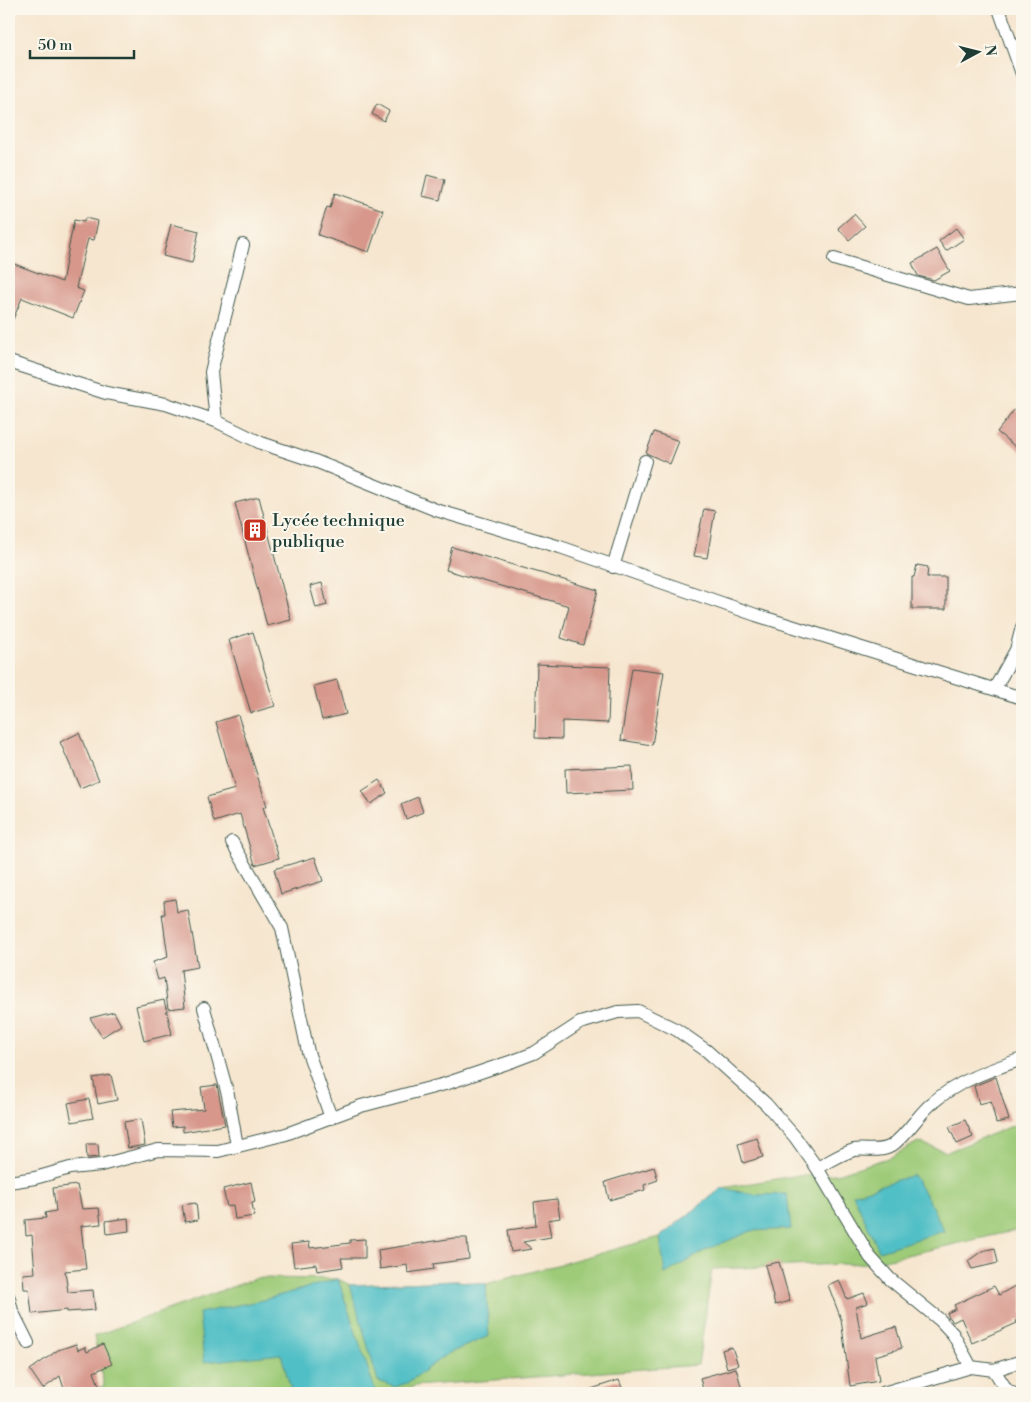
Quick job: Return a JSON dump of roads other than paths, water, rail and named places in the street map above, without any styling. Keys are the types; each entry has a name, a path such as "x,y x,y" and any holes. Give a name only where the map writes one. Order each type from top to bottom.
{"street":[{"path":"999,9 1022,74"},
{"path":"216,421 211,372 243,245"},
{"path":"834,259 969,299 1022,293"},
{"path":"9,362 106,393 166,404 216,421 261,443 315,462 436,510 560,547 614,567 672,584 756,615 995,688 1022,698"},
{"path":"614,567 645,461"},
{"path":"995,688 1016,650 1022,627"},
{"path":"232,842 282,928 308,1052 331,1118"},
{"path":"204,1008 228,1096 237,1146"},
{"path":"9,1182 35,1178 70,1168 101,1165 158,1150 205,1153 286,1134 361,1106 446,1084 514,1061 534,1053 580,1023 618,1012 638,1011 677,1030 707,1051 766,1104 795,1137 817,1168 870,1257 890,1279 940,1320 953,1334 971,1367"},
{"path":"817,1168 843,1154 857,1150 875,1151 891,1146 930,1104 948,1092 981,1073 1022,1059"},
{"path":"9,1298 12,1311 28,1343"},
{"path":"883,1393 971,1367 994,1370 1022,1360"},
{"path":"994,1370 1006,1389 1012,1393"}],"water":[{"path":"913,1175 944,1231 879,1251 853,1194"},
{"path":"722,1188 756,1195 787,1194 791,1229 751,1231 706,1250 665,1274 660,1237"},
{"path":"338,1279 376,1393 292,1393 281,1354 204,1362 199,1313 263,1300"},
{"path":"457,1281 486,1284 489,1336 447,1354 407,1383 395,1387 378,1381 350,1285"}],"place":[{"name":"Lycée technique publique","path":"255,530"}]}
